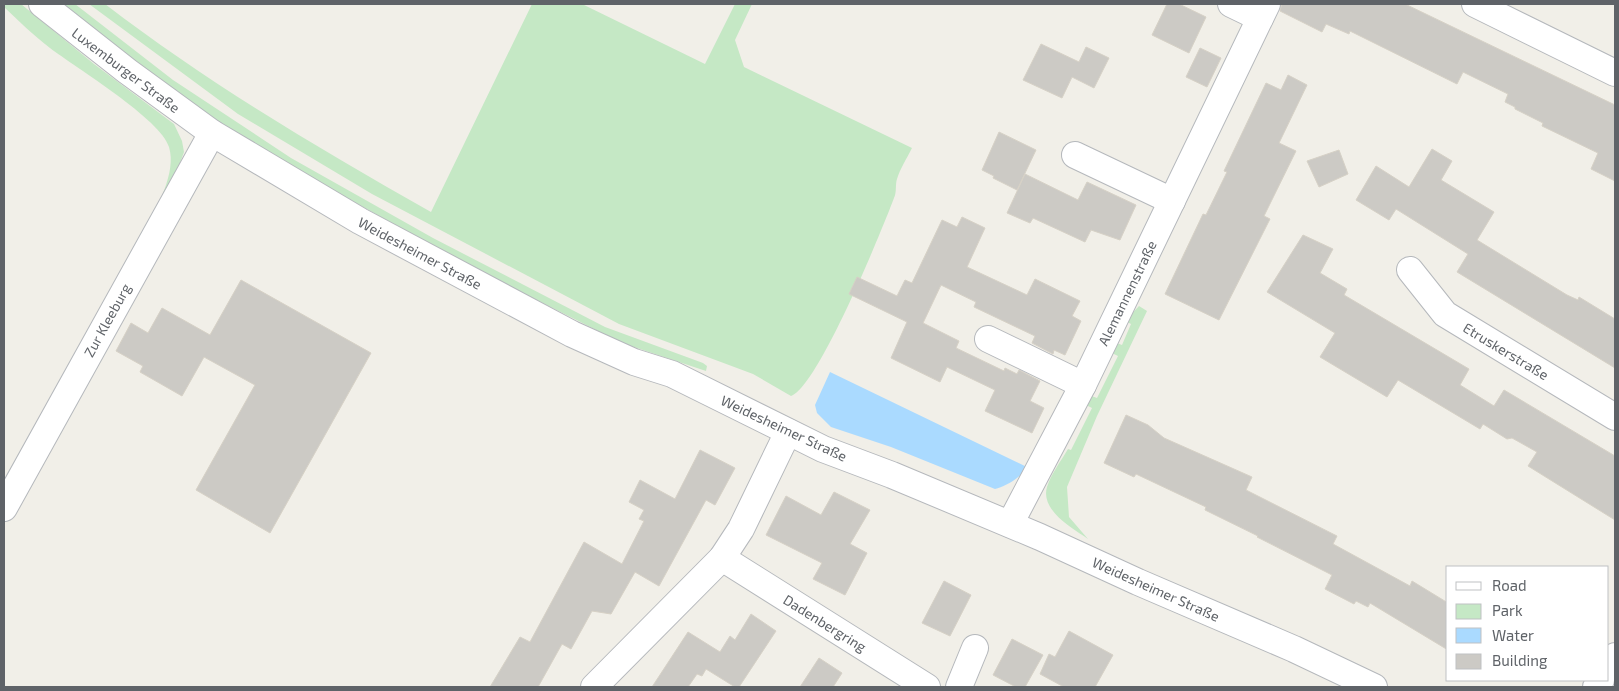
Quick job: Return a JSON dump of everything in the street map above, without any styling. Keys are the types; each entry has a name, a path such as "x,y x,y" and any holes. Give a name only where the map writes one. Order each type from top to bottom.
{"street":[{"name":"Luxemburger Straße","path":"42,4 127,72 212,133"},
{"name":"Alemannenstraße","path":"1010,524 1083,385 1264,11 1231,4"},
{"path":"1475,4 1615,72"},
{"name":"Weidesheimer Straße","path":"212,133 360,221 572,334 634,362 672,374 823,450 892,475 1010,524 1138,582 1294,649 1374,687"},
{"name":"Zur Kleeburg","path":"4,508 212,133"},
{"path":"1075,155 1172,201"},
{"name":"Etruskerstraße","path":"1410,270 1445,314 1615,417"},
{"path":"988,338 1083,385"},
{"path":"594,687 722,558 740,529 788,432"},
{"name":"Dadenbergring","path":"722,558 927,687"},
{"path":"959,687 975,648"}],"green space":[{"path":"4,4 21,4 94,64 174,124 182,141 184,152 169,193 147,230 164,190 170,168 171,157 169,147 163,136 135,109 44,43 4,7"},
{"path":"62,4 75,4 173,80 291,158 433,238 605,327 703,363 707,366 706,371 622,343 475,269 300,172 224,125 169,87"},
{"path":"89,4 105,4 183,61 264,114 431,212 532,4 582,4 705,64 735,4 752,4 735,40 744,67 912,148 898,175 895,196 848,306 817,366 803,386 791,396 753,374 619,324 372,194 238,114"},
{"path":"1139,306 1147,311 1097,416 1067,487 1069,517 1088,539 1059,518 1053,511 1048,504 1046,496 1047,487 1068,449 1071,450 1092,408 1084,404 1089,395 1097,398 1118,356 1110,352 1114,342 1122,345 1131,324 1125,321"}],"water":[{"path":"830,372 1027,467 1013,481 995,489 891,447 831,427 817,413 815,405"}],"building":[{"path":"1167,4 1179,4 1206,17 1189,53 1152,35"},
{"path":"1282,4 1405,4 1615,105 1615,181 1591,169 1598,153 1542,126 1543,123 1515,109 1515,107 1505,102 1508,94 1463,72 1457,84 1350,31 1349,34 1326,24 1322,32 1280,11"},
{"path":"1041,44 1079,62 1086,47 1109,58 1094,88 1072,77 1062,98 1023,80"},
{"path":"1200,48 1221,58 1207,87 1186,77"},
{"path":"1288,75 1307,85 1279,143 1296,151 1264,216 1270,219 1219,320 1165,294 1203,214 1206,215 1227,172 1224,171 1266,83 1281,90"},
{"path":"999,132 1036,150 1017,190 982,170"},
{"path":"1432,149 1452,161 1441,180 1494,212 1477,240 1567,295 1578,300 1579,297 1615,319 1615,368 1457,272 1468,254 1396,209 1389,220 1356,200 1376,166 1409,187"},
{"path":"1339,150 1348,174 1319,187 1307,161"},
{"path":"1025,174 1078,200 1087,182 1136,205 1120,240 1091,230 1085,242 1033,218 1030,223 1007,213"},
{"path":"962,217 985,228 967,267 1027,295 1035,279 1080,301 1072,316 1081,321 1065,355 1054,350 1053,354 1032,343 1035,336 974,307 976,302 941,285 923,323 959,341 956,348 1004,371 1005,368 1017,374 1019,370 1040,381 1030,401 1044,408 1032,433 985,411 995,390 947,367 940,382 891,358 907,322 849,294 857,277 897,296 905,280 912,283 942,220 957,227"},
{"path":"1303,235 1333,249 1320,273 1347,289 1344,295 1469,369 1460,385 1494,406 1504,390 1615,456 1615,520 1528,466 1537,452 1512,438 1507,439 1483,424 1480,429 1398,380 1387,397 1320,357 1335,333 1267,292"},
{"path":"241,280 371,353 270,533 196,490 255,385 204,357 182,396 140,372 143,366 116,351 131,323 148,333 162,308 210,335"},
{"path":"1126,415 1148,425 1164,438 1252,477 1246,490 1337,536 1333,544 1410,586 1412,581 1446,602 1446,649 1370,603 1368,607 1356,601 1354,604 1325,589 1332,575 1205,510 1206,507 1136,474 1134,477 1104,463"},
{"path":"700,450 735,468 715,505 706,500 659,586 635,572 611,614 592,611 571,649 562,644 538,687 490,687 520,637 530,642 584,542 622,564 644,521 639,519 644,510 629,502 640,480 675,499"},
{"path":"834,492 870,510 850,544 867,553 845,595 813,579 822,563 766,535 786,496 821,515"},
{"path":"944,581 971,595 950,636 922,623"},
{"path":"751,614 776,631 739,687 735,687 706,669 702,676 697,674 688,687 652,687 688,632 720,652 730,636 735,640"},
{"path":"1069,631 1113,655 1095,687 1064,687 1040,674 1049,654 1055,657"},
{"path":"1012,639 1043,655 1025,687 1016,687 993,675"},
{"path":"819,658 842,673 833,687 800,687"}]}
